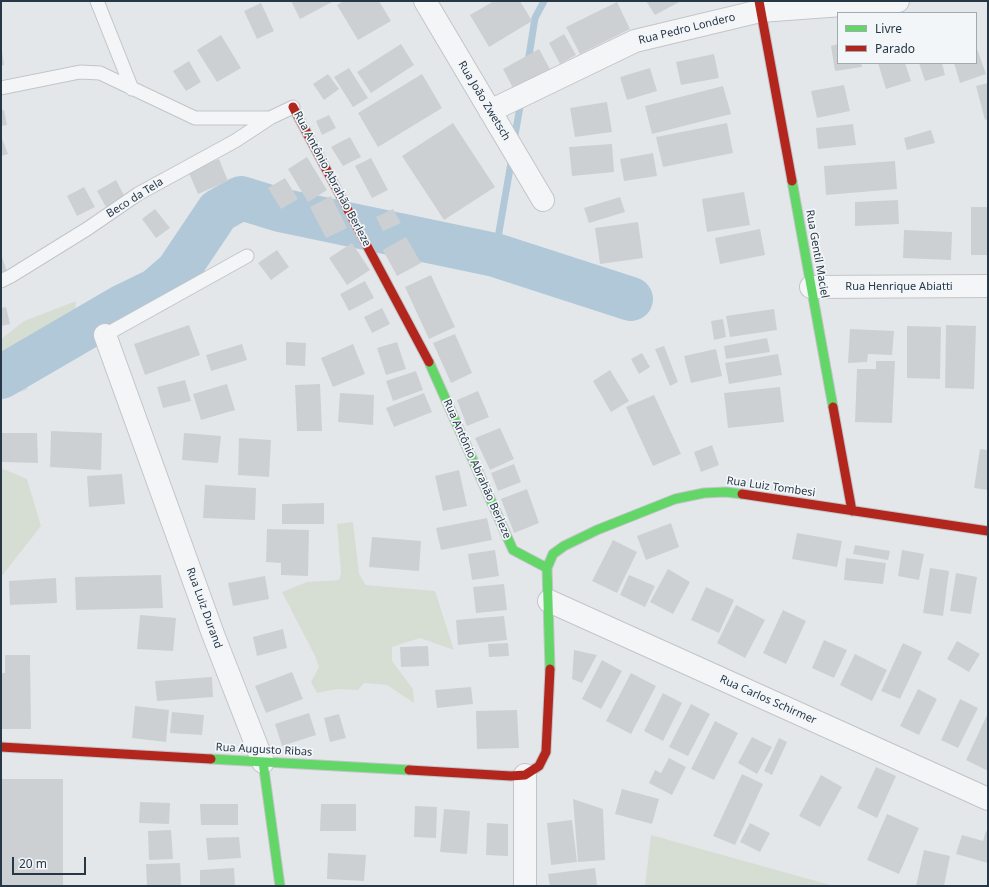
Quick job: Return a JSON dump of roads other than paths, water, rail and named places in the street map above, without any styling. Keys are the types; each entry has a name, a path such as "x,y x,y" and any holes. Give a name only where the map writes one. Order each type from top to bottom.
{"street":[{"name":"Rua João Zwetsch","path":"425,1 543,200"},
{"name":"Rua Pedro Londero","path":"490,110 636,41 760,6 898,1"},
{"name":"Rua Gentil Maciel","path":"760,6 852,511"},
{"name":"Rua Antônio Abrahão Berleze","path":"293,107 434,371 513,550 547,568"},
{"name":"Rua Henrique Abiatti","path":"811,287 988,286"},
{"name":"Rua Luiz Durand","path":"105,335 213,634 263,762 280,886"},
{"name":"Rua Luiz Tombesi","path":"547,568 553,554 558,550 597,530 676,499 704,493 726,492 988,531"},
{"path":"525,886 525,775 539,766 546,752 550,688 547,568"},
{"name":"Rua Carlos Schirmer","path":"549,601 988,799"},
{"name":"Rua Augusto Ribas","path":"1,747 512,776 525,775"}],"lane":[{"path":"97,1 132,89"},
{"name":"Beco da Tela","path":"1,88 80,72 100,73 195,118 270,118"},
{"name":"Beco da Tela","path":"1,281 87,229 138,194 235,141 270,118 293,107"},
{"path":"105,335 247,256"}],"waterway":[{"path":"528,62 535,18 544,1"},
{"path":"514,141 526,72"},
{"path":"495,255 512,157"},
{"path":"1,377 123,306 156,290 177,272 218,211 241,198 280,210 495,255 631,299"}]}
